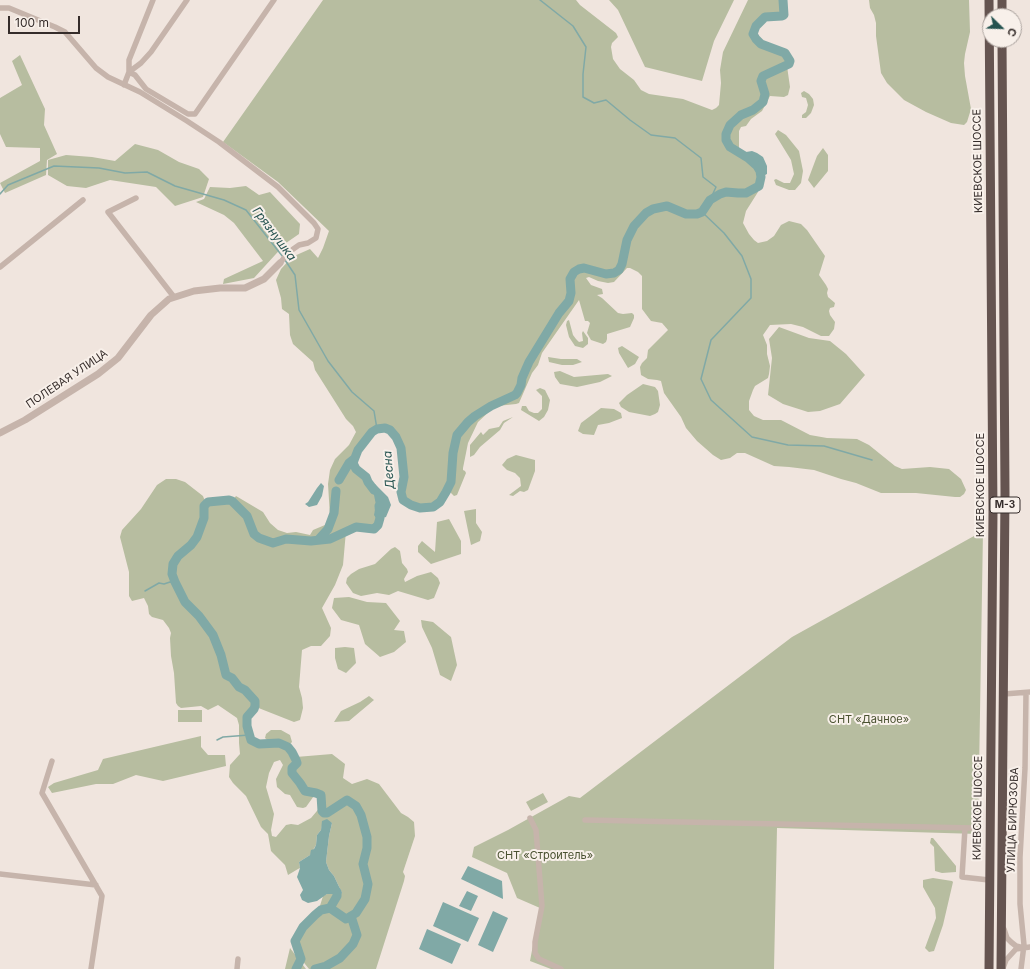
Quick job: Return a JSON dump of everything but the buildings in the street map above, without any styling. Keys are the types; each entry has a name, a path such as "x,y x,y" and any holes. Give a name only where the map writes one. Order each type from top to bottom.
{"highway":[{"name":"КИЕВСКОЕ ШОССЕ","path":"989,0 993,526 989,969"},
{"name":"М-3","path":"1002,48 1005,493 1001,914 1002,969"}],"street":[{"path":"124,85 129,72 129,60 153,0"},
{"path":"129,72 151,52 187,0"},
{"path":"129,72 135,75 146,89 188,114 195,114 274,0"},
{"path":"1,7 15,10 55,26 65,32 96,68 108,77 156,102 219,142 278,187 314,223 318,229 316,238 308,243 299,245 289,252 280,263"},
{"path":"136,198 108,212 174,297"},
{"path":"0,267 83,200"},
{"name":"ПОЛЕВАЯ УЛИЦА","path":"0,433 25,420 98,374 118,358 151,315 169,300 194,291 220,288 245,288 264,279 280,263"},
{"path":"1004,694 1028,692"},
{"name":"УЛИЦА БИРЮЗОВА","path":"1021,969 1027,947 1020,904 1020,857 1028,692"},
{"path":"52,761 42,793 102,896 91,969"},
{"path":"530,818 536,830 542,906 535,942 535,953 540,959 561,969"},
{"path":"585,820 975,828"},
{"path":"965,828 962,877 966,879 989,880"},
{"path":"0,874 96,885"},
{"path":"1001,914 1002,926 1007,938 1014,944 1027,947"},
{"path":"1002,969 1006,960 1013,952 1019,948 1027,947"},
{"path":"237,969 238,959"}],"green space":[{"path":"323,0 576,0 580,5 616,33 618,37 612,43 611,47 613,59 620,69 634,80 641,90 649,94 683,99 712,110 719,105 721,83 720,70 723,52 748,0 785,0 784,12 782,16 765,17 753,31 756,39 761,44 785,53 789,58 789,64 787,66 790,87 788,95 784,97 770,96 762,111 751,119 746,126 741,127 739,131 739,148 736,151 748,158 757,166 761,177 757,188 758,192 746,211 743,223 749,234 758,243 767,241 774,236 781,225 789,221 801,224 807,230 825,256 819,275 828,289 828,297 835,303 834,307 830,308 829,311 835,322 834,329 829,336 821,336 803,327 791,324 770,325 763,335 767,345 767,354 770,366 769,374 768,378 755,386 749,401 749,410 754,416 763,420 781,420 810,435 827,438 857,439 869,445 895,466 902,469 930,467 949,469 961,479 966,490 960,497 916,493 881,493 856,483 814,470 774,466 745,453 737,453 730,458 721,460 713,455 697,441 686,428 681,417 664,393 661,381 648,379 641,375 640,367 647,358 648,350 668,330 662,323 651,321 642,309 642,276 630,268 627,268 614,282 608,283 589,277 586,278 591,285 602,289 603,294 597,295 618,313 632,313 634,315 630,327 607,334 606,342 603,344 591,340 587,333 590,323 585,321 579,300 542,353 538,365 532,373 519,403 497,406 478,422 468,443 463,468 466,473 457,495 454,496 450,492 456,473 456,464 453,454 451,482 440,502 428,509 416,507 405,502 401,495 404,477 400,444 394,434 385,428 377,429 372,432 358,450 353,463 356,469 366,477 379,496 380,518 378,525 374,529 356,527 346,531 343,565 335,585 322,608 331,628 330,636 321,646 311,646 302,650 299,687 303,708 300,720 294,722 256,707 247,717 248,728 253,742 262,744 279,743 288,747 296,757 332,754 345,764 343,778 352,784 367,779 379,784 401,813 414,822 415,836 403,872 405,876 404,881 376,969 309,969 301,959 295,941 303,927 321,910 319,909 323,896 327,894 334,894 337,896 342,893 326,862 332,823 323,821 321,830 317,835 316,845 310,855 299,862 300,868 288,875 285,865 271,851 268,834 261,827 246,796 229,777 230,765 240,754 239,725 237,718 218,705 208,710 201,706 181,708 178,706 176,703 171,656 171,633 169,628 163,620 152,617 149,614 148,606 144,598 132,601 129,596 129,572 120,537 122,530 141,509 157,485 166,479 176,479 185,482 203,496 206,504 211,502 232,501 236,496 263,512 270,523 278,530 287,533 296,532 310,535 313,530 325,525 330,516 328,484 330,470 335,459 349,445 356,432 315,370 313,362 293,344 290,335 289,314 282,309 281,298 276,280 281,269 292,257 310,249 318,258 329,231 278,182 223,142","holes":["280,760 283,765 276,779 277,787 285,794 290,795 297,807 306,807 316,793 321,796 322,805 311,818 298,825 286,825 276,837 272,836 271,830 274,814 266,787 269,773 274,762"]},
{"path":"609,0 734,0 714,41 702,81 645,67 618,10"},
{"path":"869,0 969,0 970,32 964,63 971,109 967,122 964,125 951,123 904,100 887,83 881,73 876,36 876,23 870,8"},
{"path":"20,55 45,109 44,125 57,154 47,160 46,175 5,193 0,183 40,161 40,148 6,147 0,134 0,98 22,85 12,61"},
{"path":"804,91 813,99 814,105 811,113 806,118 802,118 802,115 806,112 808,105 806,98 802,97 801,93"},
{"path":"778,130 786,135 799,151 803,171 801,183 795,190 789,190 776,185 774,180 776,179 784,183 790,183 794,174 791,160 775,134"},
{"path":"135,144 158,150 179,162 199,169 209,179 203,197 175,206 156,187 110,180 86,188 67,186 48,175 48,160 66,155 115,161"},
{"path":"823,148 828,155 828,171 814,188 808,180 817,156"},
{"path":"246,186 259,195 270,192 300,224 299,234 286,243 254,278 223,284 224,279 263,261 234,223 224,215 196,202 204,199 210,187 230,188"},
{"path":"569,320 573,335 579,342 583,341 583,331 588,338 588,344 583,348 575,346 569,337 566,325 567,321"},
{"path":"779,327 809,338 830,341 846,354 865,375 840,404 820,411 808,412 783,404 768,395 772,358 769,339"},
{"path":"622,346 639,357 635,364 628,368 619,353 618,348"},
{"path":"548,357 577,359 582,362 573,365 562,365 549,362"},
{"path":"560,371 574,377 608,374 612,376 600,382 577,387 560,384 555,377 554,372"},
{"path":"643,384 655,387 658,391 660,405 658,412 650,416 629,412 621,407 619,403 627,395"},
{"path":"540,388 545,390 550,400 548,410 544,417 539,421 521,410 522,406 526,406 529,411 534,413 538,413 542,409 542,396 536,390"},
{"path":"601,408 614,409 621,413 622,418 598,425 594,435 583,434 578,431 581,423"},
{"path":"513,417 504,423 500,430 470,457 470,445 481,432 483,435 489,429 499,427 503,421"},
{"path":"516,455 535,460 535,471 528,490 524,492 520,491 513,496 509,495 521,486 520,478 502,465 507,459"},
{"path":"476,509 476,523 482,532 480,541 471,545 464,511"},
{"path":"449,519 461,541 461,554 431,564 418,552 418,546 422,541 435,552 437,522"},
{"name":"СНТ «Дачное»","path":"983,531 978,834 777,828 774,969 551,969 530,961 540,908 517,898 507,873 472,857 474,847 569,796 580,798 792,637"},
{"path":"395,547 400,551 402,563 408,572 404,579 405,582 417,576 431,572 438,578 440,583 434,598 428,600 398,591 389,595 377,593 361,596 353,593 346,583 347,578 359,569 375,564"},
{"path":"349,597 367,602 386,603 400,621 394,630 404,631 406,642 394,652 380,657 365,644 359,625 341,620 332,608 334,598"},
{"path":"421,620 433,622 451,637 457,665 451,681 440,675 432,648 422,627"},
{"path":"335,648 354,648 356,663 346,673 338,669 335,658"},
{"path":"369,696 374,700 349,721 334,722 341,711"},
{"path":"178,710 202,710 202,722 178,722"},
{"path":"271,730 281,730 290,735 292,742 289,745 277,741 270,742 265,738 266,734"},
{"path":"201,736 201,747 208,755 225,755 226,766 163,781 136,775 113,784 96,784 52,793 48,787 54,783 98,770 103,759"},
{"path":"543,793 548,802 531,811 526,802"},
{"path":"931,838 933,838 956,866 956,872 942,873 935,871 934,847 930,843"},
{"path":"933,878 953,882 943,925 934,951 929,952 925,948 936,918 935,908 923,887 923,880"},
{"path":"290,948 306,969 285,969"}],"water":[{"path":"752,151 763,157 767,166 767,174 761,177 757,166 743,155 746,152"},
{"path":"368,482 375,484 388,497 391,505 386,517 379,519 374,515 376,505 374,495 367,486"},
{"path":"321,483 324,486 322,496 317,505 309,507 305,504"},
{"path":"327,819 332,823 326,862 342,893 339,896 327,894 317,901 308,903 302,900 300,895 303,890 297,877 300,868 299,862 310,855 311,850 314,849 317,835 321,830 322,821"},
{"path":"468,866 502,881 503,899 461,879"},
{"path":"467,891 478,896 471,911 459,906"},
{"path":"443,902 479,918 468,942 433,926"},
{"path":"493,911 508,918 493,952 478,945"},
{"path":"427,929 461,944 452,964 419,949"}],"waterway":[{"path":"540,0 573,26 586,47 583,74 583,97 594,103 606,100 651,135 675,138 701,158 703,177 716,187 710,200"},
{"name":"Десна","path":"374,490 366,477 356,469 353,463 358,450 372,432 377,429 385,428 390,430 396,437 401,448 404,477 401,492 403,500 420,508 433,507 440,502 451,482 453,453 457,435 475,416 517,393 529,362 559,313 569,301 571,293 570,279 574,272 584,268 606,274 614,273 619,270 622,264 627,240 634,226 646,213 653,209 667,206 686,214 697,214 702,212 710,200 720,194 726,192 746,193 759,186 761,177 757,166 748,158 730,147 726,140 726,134 730,125 741,115 753,110 763,102 765,94 761,81 763,76 789,64 790,61 785,53 761,44 753,34 756,26 765,17 784,15 783,0"},
{"name":"Грязнушка","path":"0,194 8,185 54,166 99,168 125,173 147,172 175,186 224,200 246,210 283,257"},
{"path":"702,212 724,233 742,256 751,279 751,298 711,340 701,379 711,400 752,437 788,445 824,446 872,460"},
{"name":"Грязнушка","path":"285,260 295,275 299,310 328,361 352,392 374,411 377,429"},
{"path":"339,480 349,463 354,459"},
{"path":"319,539 328,529 334,513 336,491"},
{"name":"Десна","path":"296,969 301,959 295,941 303,927 321,910 330,908 346,919 356,913 365,899 368,884 363,864 367,848 367,837 361,815 356,806 347,800 327,813 324,813 322,811 321,795 305,791 292,773 292,768 297,763 288,747 279,743 259,744 251,740 247,726 247,717 254,709 255,701 245,690 239,687 232,678 226,675 221,655 213,635 199,616 185,602 175,582 172,574 173,564 178,556 191,545 197,537 204,518 204,506 208,502 232,501 247,516 254,534 259,538 273,543 286,539 311,541 330,539 356,527 374,529 378,525 380,518 379,506"},
{"path":"145,591 159,583 164,584 170,582 176,584"},
{"path":"217,740 223,737 249,735"},
{"name":"Десна","path":"330,908 337,896 337,892 333,887"},
{"name":"Десна","path":"315,969 326,966 340,958 353,944 357,935 351,916"}],"park label":[{"name":"СНТ «Строитель»","path":"545,856"}]}
